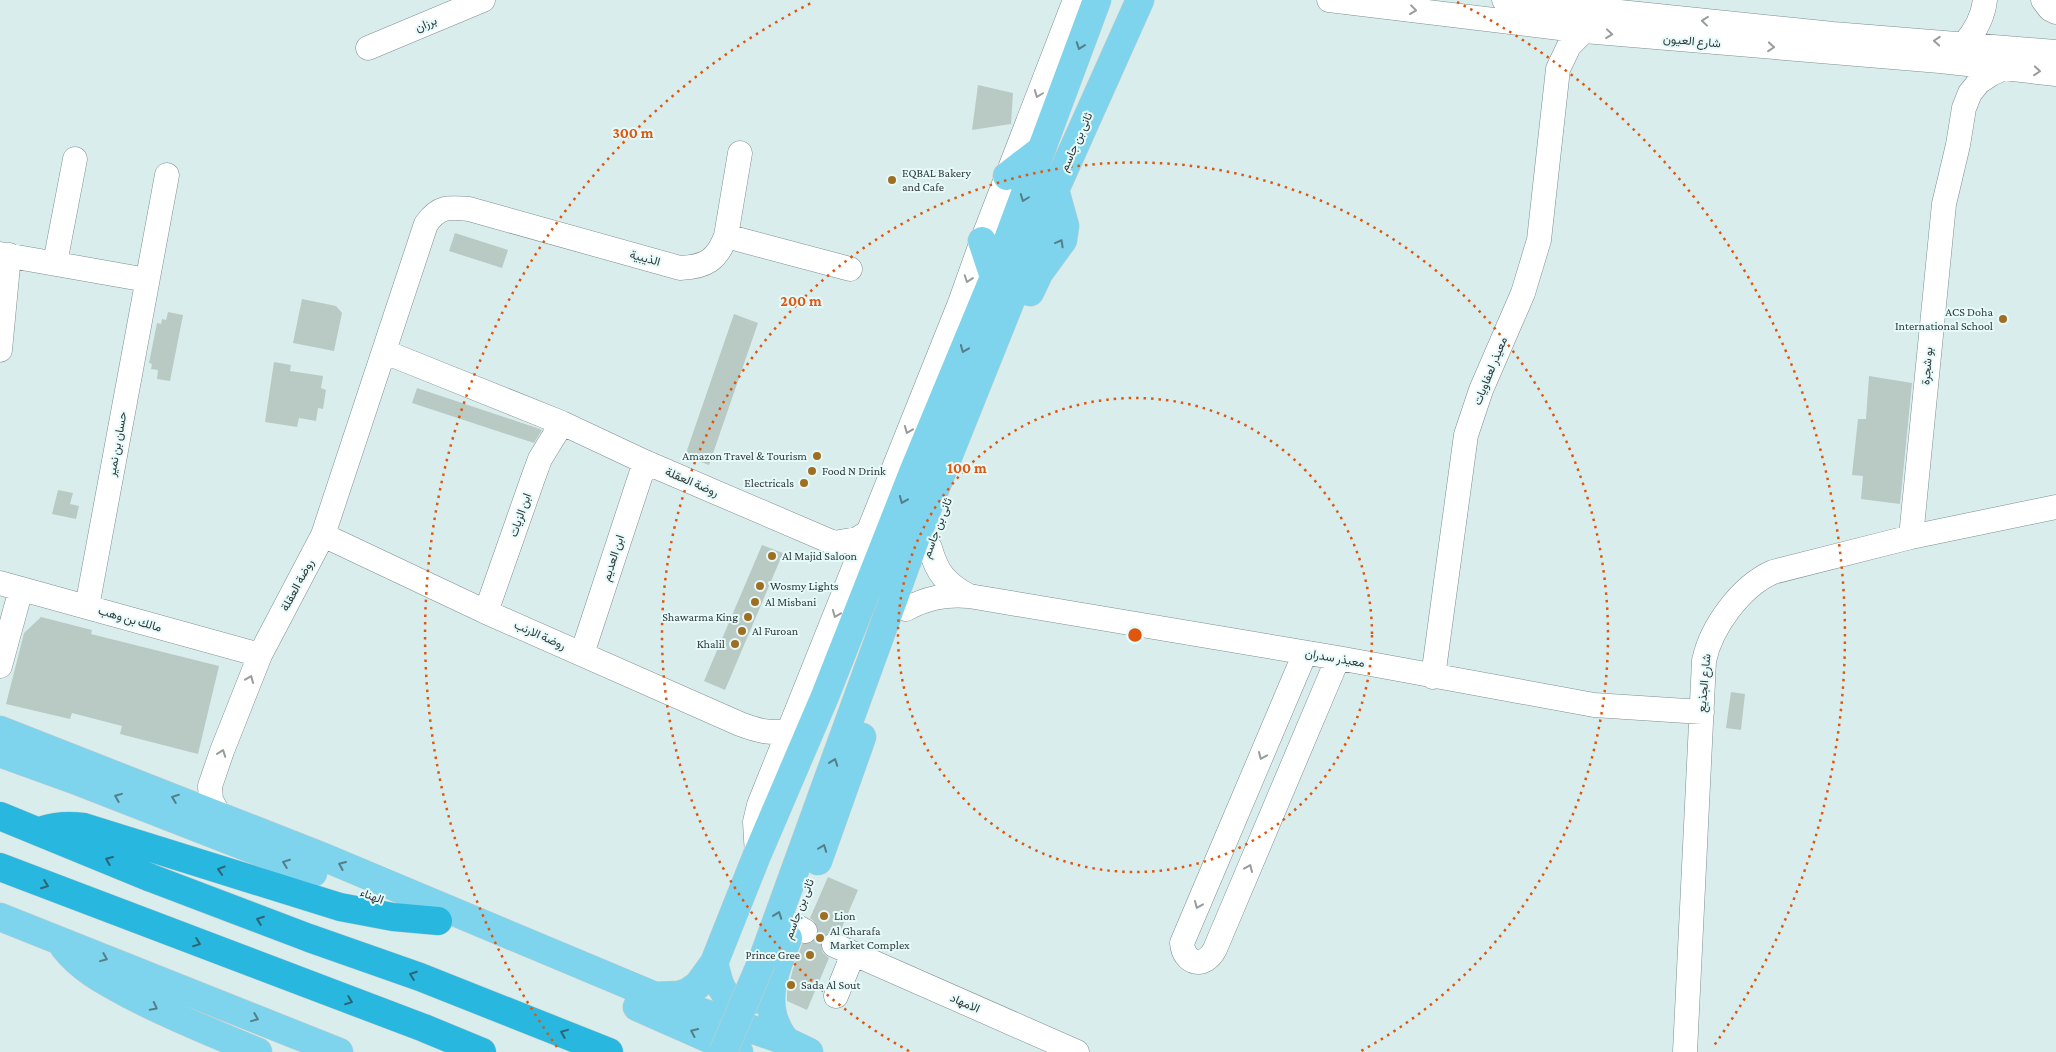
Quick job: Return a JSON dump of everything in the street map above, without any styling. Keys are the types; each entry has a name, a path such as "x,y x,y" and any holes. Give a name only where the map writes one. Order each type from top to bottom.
{"highway":[{"path":"0,816 151,878 429,981 609,1052"},
{"path":"40,831 54,826 84,827 340,906 393,917 438,921"},
{"path":"0,867 424,1028 477,1051"}],"main road":[{"name":"ثانى بن جاسم","path":"797,1046 778,1031 773,1019 766,973 799,928 906,609 1034,283 1046,262 1063,240 1065,226 1056,190 1140,0"},
{"path":"1074,147 1095,115 1140,18 1152,0"},
{"path":"655,996 679,995 688,992 698,985 714,963 757,855 825,696 994,277 1042,149 1089,3 1108,7 1116,14 1118,22 1113,61"},
{"path":"1007,176 1042,149"},
{"path":"723,1052 766,973 910,553 1056,190"},
{"path":"982,241 994,277"},
{"path":"3,734 219,815 655,996 797,1046"},
{"name":"الهناء","path":"3,734 72,779 479,937 739,1052"},
{"path":"0,917 339,1052"},
{"path":"59,940 75,960 107,982 160,1011 258,1052"},
{"path":"714,963 718,981 725,992 737,1000 750,1001 763,996 766,973"}],"street":[{"name":"برزان","path":"368,48 483,0"},
{"name":"شارع العيون","path":"1329,0 1584,31 1940,61 2056,52"},
{"name":"شارع العيون","path":"1504,0 1824,33 1965,43 2056,74"},
{"path":"2043,0 2050,9 2056,12"},
{"path":"757,855 756,815 779,754 960,303 1007,176 1089,3"},
{"path":"1965,43 1980,21 1984,4"},
{"path":"1984,4 2004,57"},
{"name":"معيذر لعفاويات","path":"1433,676 1466,435 1481,390 1523,293 1539,240 1558,69 1557,60 1550,42 1534,26"},
{"name":"معيذر لعفاويات","path":"1558,69 1569,46 1584,31"},
{"name":"بو شجرة","path":"1911,537 1942,216 1958,145 1964,108 1970,93 1979,82 1991,74 2004,57"},
{"name":"بو شجرة","path":"1940,61 1956,81 1964,108"},
{"name":"الذيبية","path":"469,209 680,268 695,267 711,261 721,249 726,236 740,153"},
{"path":"55,264 74,159"},
{"name":"حسان بن نمير","path":"87,606 166,175"},
{"name":"روضة العقلة","path":"219,815 211,800 210,786 260,655 323,535 426,224 432,215 442,209 454,207 469,209"},
{"path":"726,236 850,269"},
{"path":"0,350 4,254 147,280"},
{"name":"روضة العقلة","path":"385,352 562,423 645,462 834,543"},
{"name":"ابن الزيات","path":"486,612 540,460 562,423"},
{"name":"ابن العديم","path":"582,654 645,462"},
{"name":"شارع الجذيع","path":"1685,1052 1704,661 1709,642 1729,610 1748,586 1773,572 1911,537 2056,507"},
{"path":"850,579 842,553 834,543 857,539 867,534"},
{"name":"روضة الارنب","path":"323,535 486,612 740,724 760,731 780,733 789,730"},
{"name":"معيذر سدران","path":"930,548 934,564 943,578 955,589 969,596"},
{"path":"0,666 11,586"},
{"name":"مالك بن وهب","path":"11,586 260,655"},
{"name":"معيذر سدران","path":"906,609 936,596 952,594 969,596 1338,658 1594,705 1702,712"},
{"path":"1305,653 1182,943 1183,952 1195,962 1204,961 1211,956 1338,658"},
{"path":"1277,720 1306,733"},
{"path":"760,731 779,754"},
{"path":"1237,813 1267,826"},
{"name":"الامهاد","path":"836,996 844,949 1077,1052"}],"building":[{"path":"978,85 1013,93 1011,124 972,130"},
{"path":"455,233 508,250 502,268 449,251"},
{"path":"302,299 336,306 342,313 334,351 293,343"},
{"path":"168,312 183,315 170,381 157,379 158,370 151,369 152,364 149,363 157,323 161,324 162,319 166,320"},
{"path":"734,314 758,323 709,465 685,456"},
{"path":"274,362 291,365 290,371 323,376 321,388 326,390 323,409 318,408 316,421 299,418 297,427 265,422"},
{"path":"1869,376 1912,383 1900,504 1861,499 1863,476 1852,475 1858,419 1866,419"},
{"path":"417,388 542,430 534,443 412,403"},
{"path":"58,490 73,493 70,504 79,506 76,519 52,514"},
{"path":"762,545 783,553 725,690 704,681"},
{"path":"41,617 92,630 91,634 219,666 198,754 120,734 122,726 72,713 70,719 6,704 24,633"},
{"path":"1731,692 1745,694 1741,730 1726,728"},
{"name":"Al Gharafa Market Complex","path":"828,877 858,890 840,932 833,931 826,934 821,940 820,946 823,953 829,958 807,1010 787,1001 787,992 802,944 812,943 817,937 819,931 817,924 810,918"}],"tunnel":[{"path":"805,931 834,945"}],"place":[{"name":"EQBAL Bakery and Cafe","path":"892,180"},
{"name":"ACS Doha International School","path":"2003,319"},
{"name":"Amazon Travel & Tourism","path":"817,456"},
{"name":"Food N Drink","path":"812,471"},
{"name":"Electricals","path":"804,483"},
{"name":"Al Majid Saloon","path":"772,556"},
{"name":"Wosmy Lights","path":"760,586"},
{"name":"Al Misbani","path":"755,602"},
{"name":"Shawarma King","path":"748,617"},
{"name":"Al Furoan","path":"742,631"},
{"name":"Khalil","path":"735,644"},
{"name":"Lion","path":"824,916"},
{"name":"Al Gharafa Market Complex","path":"820,938"},
{"name":"Prince Gree","path":"810,955"},
{"name":"Sada Al Sout","path":"791,985"}]}
